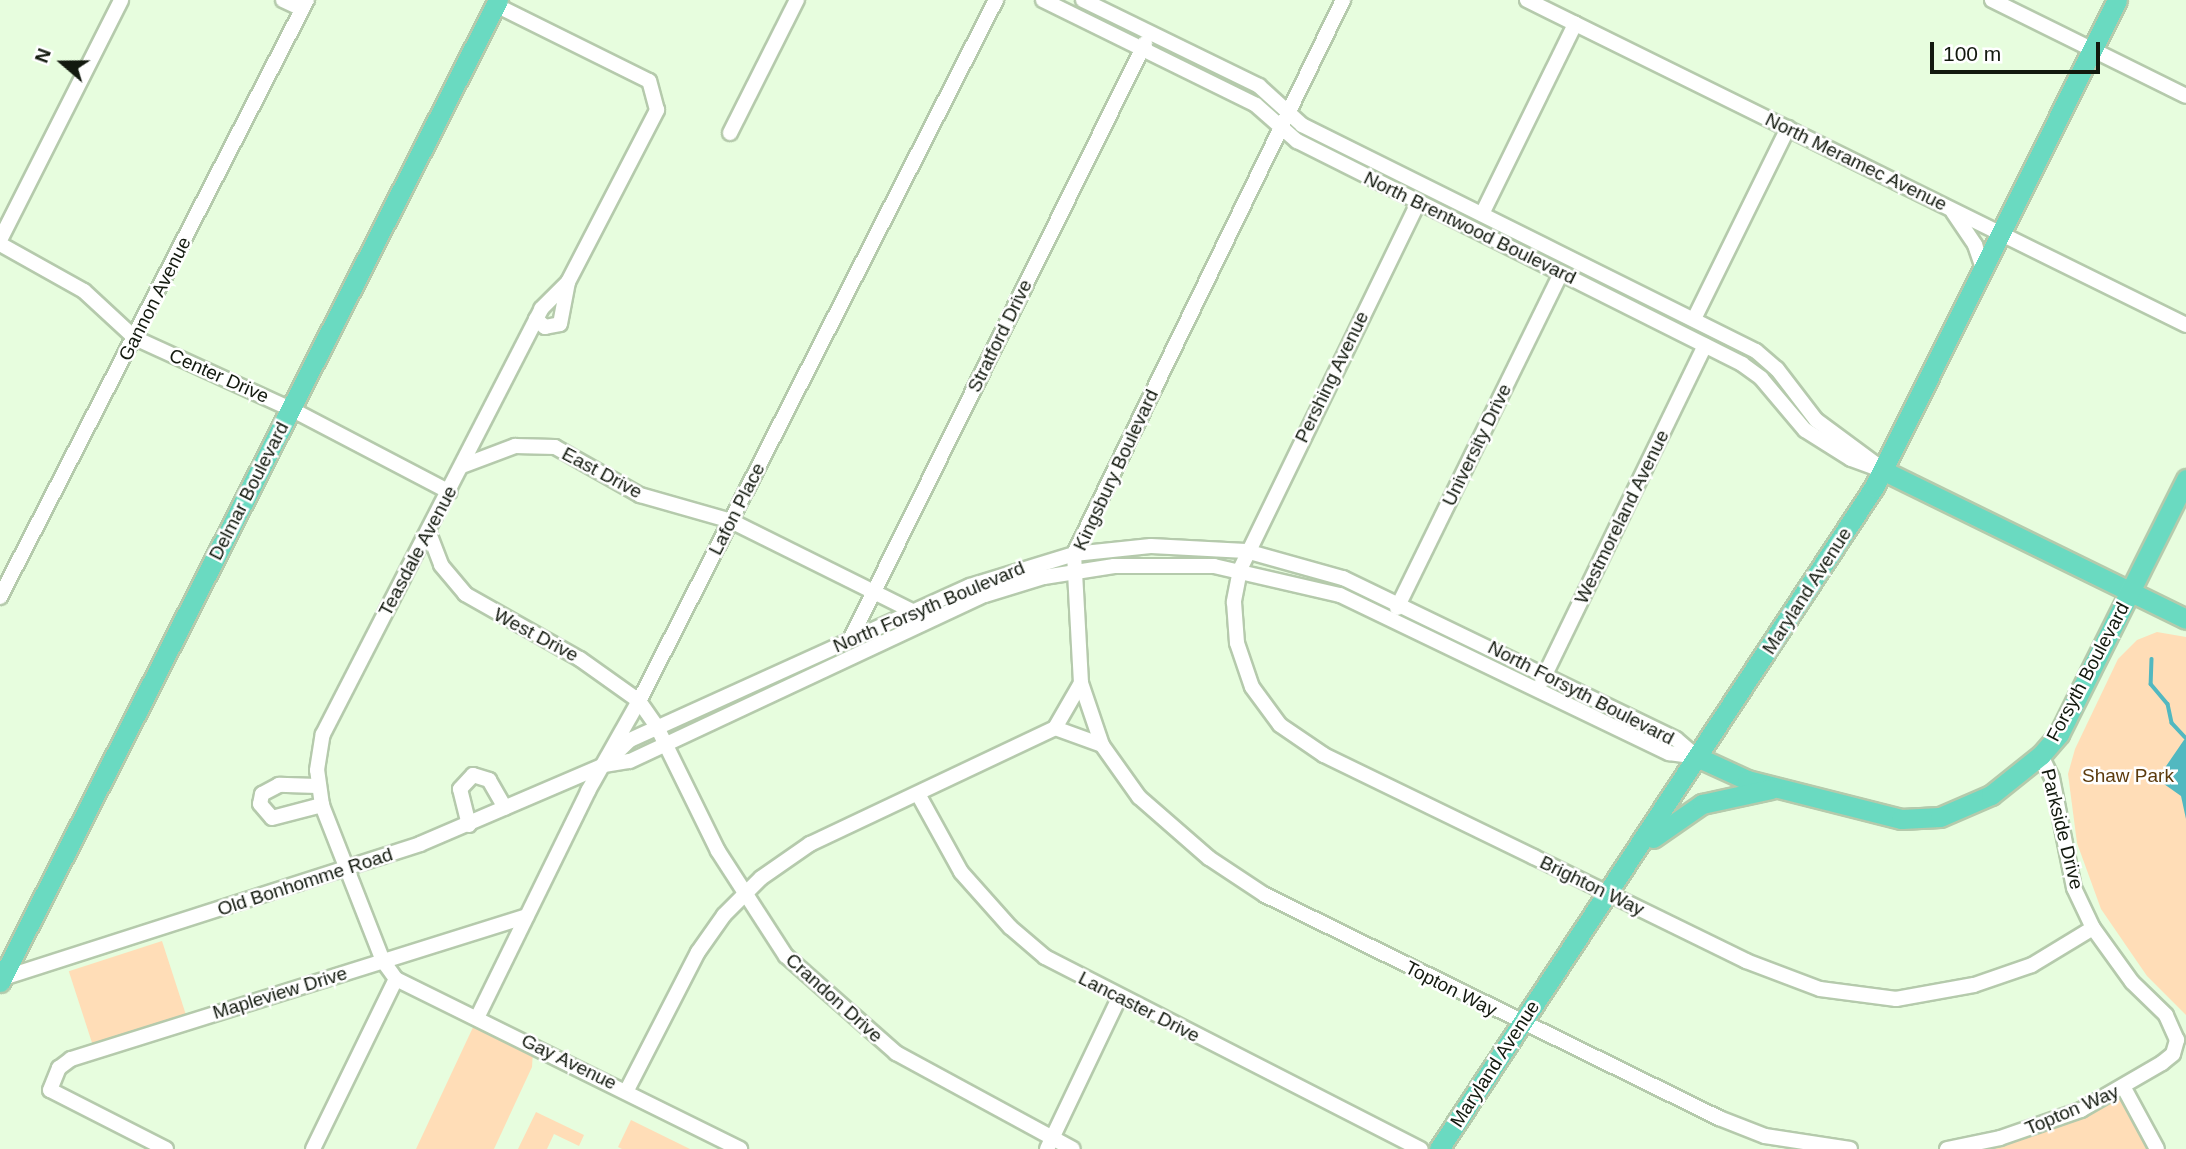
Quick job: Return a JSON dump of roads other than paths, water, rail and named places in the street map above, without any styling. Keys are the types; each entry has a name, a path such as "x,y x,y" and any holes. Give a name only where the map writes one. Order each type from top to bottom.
{"main road":[{"name":"Maryland Avenue","path":"1440,1149 1884,471 2117,0"},
{"name":"Delmar Boulevard","path":"1,980 497,3"},
{"name":"North Brentwood Boulevard","path":"1884,471 2186,619"},
{"name":"Forsyth Boulevard","path":"1697,757 1747,780 1782,787 1884,816 1918,820 1976,803 2040,755 2066,720 2186,479"},
{"path":"1634,855 1672,820 1702,804 1782,787"}],"street":[{"path":"0,242 121,0"},
{"path":"283,0 304,5"},
{"path":"730,133 797,0"},
{"name":"Lafon Place","path":"477,1018 526,916 639,701 996,0"},
{"name":"North Brentwood Boulevard","path":"1043,0 1256,105 1297,141 1754,372 1805,430 1828,447 1884,471"},
{"name":"North Brentwood Boulevard","path":"1083,0 1259,86 1302,125 1694,319 1763,356 1816,419 1857,447 1884,471"},
{"name":"Kingsbury Boulevard","path":"1082,683 1074,554 1343,0"},
{"name":"North Meramec Avenue","path":"1527,0 2186,325"},
{"path":"1992,0 2186,96"},
{"name":"Teasdale Avenue","path":"497,3 649,81 655,93 657,110 568,282 560,324 545,327 536,319"},
{"name":"Gannon Avenue","path":"0,597 304,5"},
{"path":"1482,214 1575,24"},
{"name":"Stratford Drive","path":"850,640 1150,33"},
{"path":"1694,319 1788,128"},
{"name":"Pershing Avenue","path":"1246,551 1418,203"},
{"path":"1950,208 1975,245 1984,273"},
{"name":"Center Drive","path":"0,242 84,290 135,338 291,409 450,492"},
{"name":"University Drive","path":"1393,617 1561,273"},
{"name":"Teasdale Avenue","path":"396,979 383,961 350,869 322,805 317,786 323,734 429,533 536,319 548,301 568,282"},
{"name":"Westmoreland Avenue","path":"1538,688 1705,345"},
{"name":"East Drive","path":"462,466 515,446 555,447 640,495 731,521 930,620"},
{"name":"West Drive","path":"429,533 441,565 466,594 580,659 639,701 657,727"},
{"name":"North Forsyth Boulevard","path":"604,765 630,740 912,611 993,577 1074,554 1151,546 1246,551 1321,570 1400,602 1676,739 1697,757"},
{"name":"Brighton Way","path":"1246,551 1234,602 1237,643 1252,687 1280,725 1324,755 1746,961 1820,989 1896,999 1974,985 2020,969 2093,928"},
{"name":"North Forsyth Boulevard","path":"604,765 631,761 930,620 1014,586 1074,572 1160,564 1240,570 1317,587 1393,617 1669,753 1697,757"},
{"path":"626,1090 698,952 744,894 810,844 1055,728 1082,683"},
{"name":"Topton Way","path":"1082,683 1102,744 1139,797 1209,858 1265,895 1521,1024 1719,1118 1765,1136 1850,1149"},
{"name":"Crandon Drive","path":"657,727 744,894 786,956 895,1053 1049,1144 1073,1149"},
{"path":"1055,728 1102,744"},
{"name":"Parkside Drive","path":"2040,755 2052,778 2074,888 2093,928 2132,982 2166,1015 2177,1040"},
{"name":"Old Bonhomme Road","path":"1,980 350,869 469,825 604,765"},
{"path":"469,825 460,789 473,775 489,780 505,808"},
{"path":"317,786 279,785 262,794 260,804 272,818 322,805"},
{"name":"Lancaster Drive","path":"918,794 961,872 1010,927 1045,957 1119,998 1421,1149"},
{"name":"Mapleview Drive","path":"166,1149 50,1090 59,1068 71,1059 526,916"},
{"path":"313,1149 396,979"},
{"name":"Gay Avenue","path":"396,979 626,1090 740,1149"},
{"path":"1049,1144 1119,998"},
{"name":"Topton Way","path":"1947,1149 2044,1124 2124,1088 2169,1058 2177,1040"},
{"path":"2124,1088 2157,1149"}],"water":[{"path":"2186,737 2186,819 2181,796 2164,784 2160,775"}],"waterway":[{"path":"2152,659 2151,684 2168,704 2172,723 2185,737"}],"park label":[{"name":"Shaw Park","path":"2128,776"}]}
